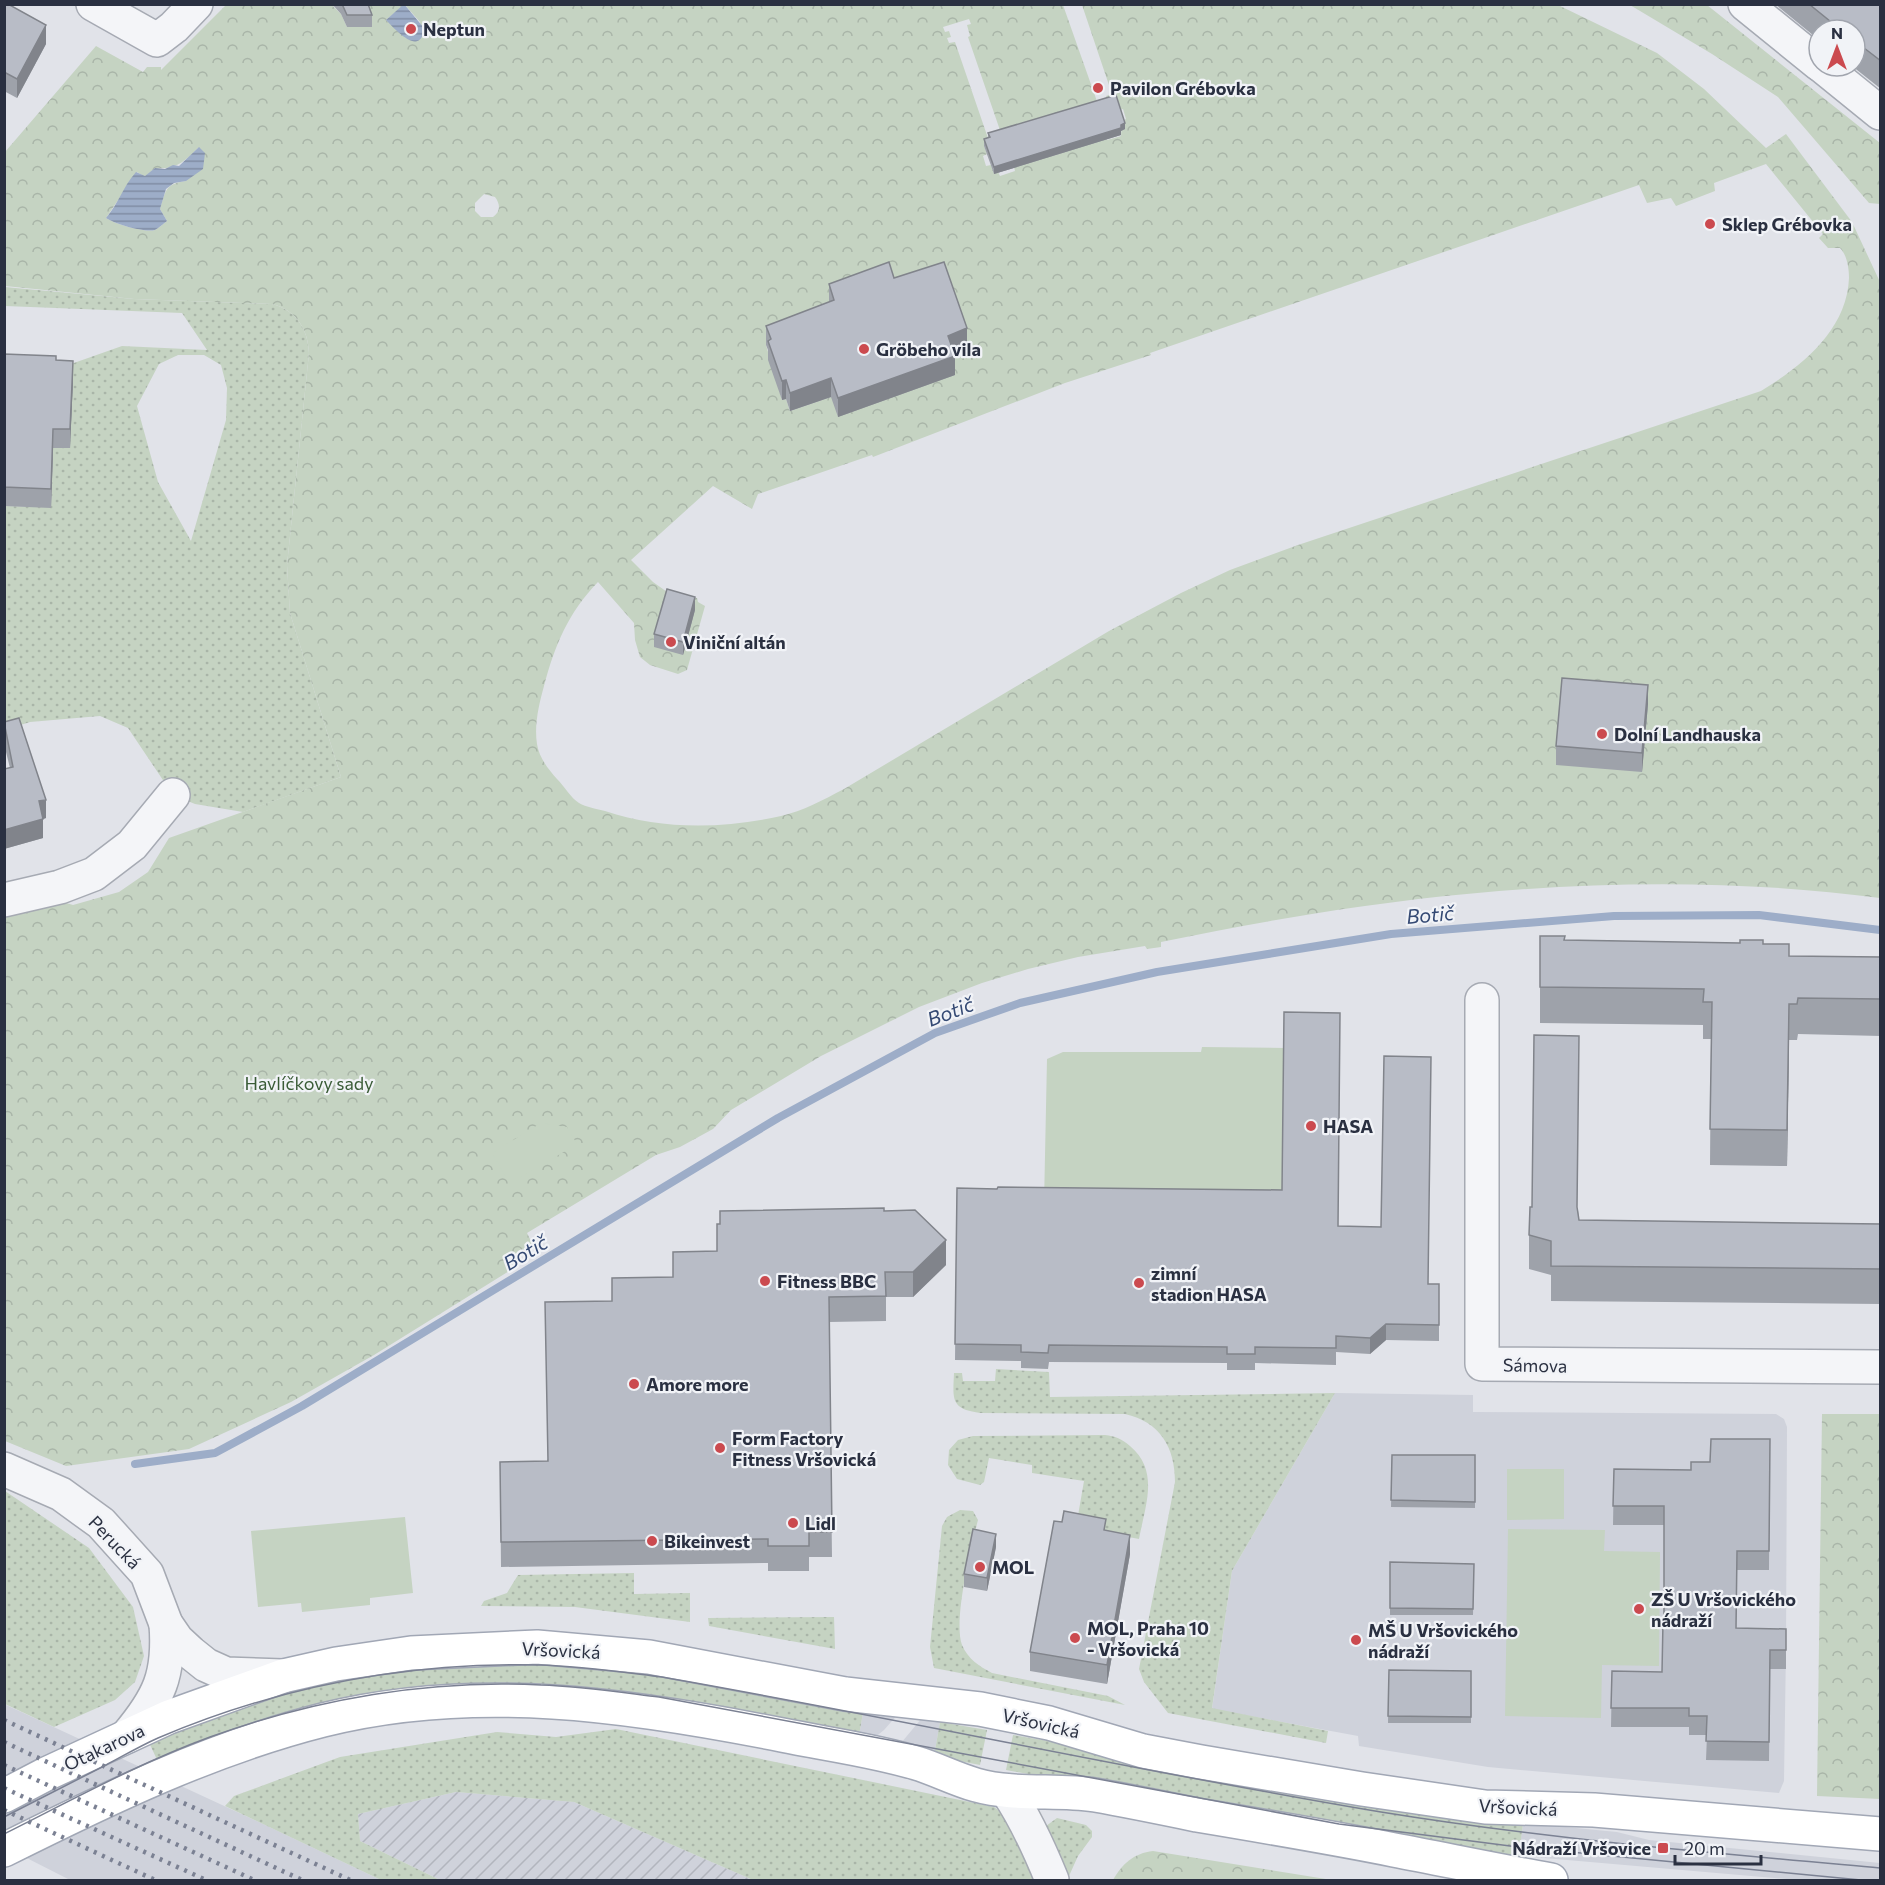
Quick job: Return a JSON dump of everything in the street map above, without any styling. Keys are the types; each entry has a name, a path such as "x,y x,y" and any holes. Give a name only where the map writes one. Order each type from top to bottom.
{"main road":[{"name":"Vršovická","path":"205,1703 283,1676 336,1664 422,1652 537,1647 649,1657 845,1694 988,1711 1049,1723 1143,1751 1463,1804 1485,1807 1594,1810 1881,1834"},
{"path":"4,1850 86,1809 174,1771 262,1737 377,1710 483,1700 529,1700 594,1704 709,1721 916,1763 977,1785 1007,1791 1090,1794 1393,1849 1551,1881"},
{"name":"Otakarova","path":"4,1796 127,1736 205,1703"}],"street":[{"path":"93,4 157,40 185,16"},
{"path":"1745,4 1807,54"},
{"path":"1837,78 1881,113"},
{"path":"4,900 60,887 94,874 132,845 173,795"},
{"name":"Sámova","path":"1482,1000 1482,1364 1881,1367"},
{"name":"Perucká","path":"4,1469 61,1494 101,1523 147,1574 166,1624 177,1640 206,1665 226,1674 283,1676"},
{"name":"Perucká","path":"127,1736 153,1703 162,1682 166,1663 166,1624"},
{"path":"1007,1791 1022,1813 1052,1881"}],"shaded area":[{"path":"1335,1393 1473,1395 1473,1412 1776,1414 1784,1419 1787,1427 1786,1648 1784,1781 1779,1793 1488,1767 1359,1746 1358,1736 1212,1709 1232,1571"},
{"path":"4,1704 381,1880 70,1880 5,1847"},
{"path":"864,1707 898,1714 869,1742 858,1741"},
{"path":"922,1718 940,1722 934,1756 896,1749"},
{"path":"456,1792 574,1802 753,1880 440,1880 360,1841 358,1814"},
{"path":"1523,1823 1617,1832 1649,1840 1880,1863 1880,1880 1798,1880 1521,1856 1519,1855"}],"green space":[{"name":"Havlíčkovy sady","path":"226,5 332,5 341,14 347,27 359,27 370,23 346,5 404,5 386,20 414,41 420,38 420,22 405,5 1063,5 1099,107 1003,139 968,37 970,36 967,25 971,24 969,19 943,27 945,32 949,31 951,37 947,38 949,43 955,42 990,144 984,146 987,154 983,156 986,166 991,165 994,173 998,172 1000,176 1015,171 1014,167 1051,152 1053,156 1105,136 1107,140 1121,136 1122,121 1126,119 1123,109 1119,110 1108,104 1106,96 1112,94 1082,5 1558,5 1657,53 1704,89 1766,148 1786,134 1852,222 1880,282 1880,898 1810,890 1667,884 1524,889 1453,895 1312,914 1161,942 1161,947 1147,949 1145,946 1078,957 1028,969 982,983 919,1007 821,1056 731,1110 713,1129 680,1147 656,1155 527,1233 533,1245 515,1258 514,1268 374,1355 291,1402 189,1449 66,1466 5,1441 5,913 53,899 73,905 119,892 148,872 169,838 341,777 290,613 287,565 309,353 306,336 299,322 288,311 272,304 134,299 5,286 5,152 96,46 143,72 147,67 161,67 161,70","holes":["199,147 186,181 174,184 167,189 160,209 167,221 158,228 150,231 137,229 106,218 137,172 145,177 155,168 169,168 184,160","1766,164 1823,234 1819,238 1828,248 1840,248 1849,270 1846,297 1831,330 1806,358 1761,391 1298,545 1230,570 1109,631 844,789 789,814 715,825 692,826 648,822 579,803 542,759 536,737 537,722 548,671 564,630 578,606 598,582 634,623 635,640 640,657 650,665 678,674 687,670 705,606 698,602 697,598 674,592 670,594 653,582 631,560 713,486 752,509 758,494 872,455 873,457 1065,383 1151,355 1150,353 1639,185 1647,203 1671,198 1676,206 1715,191 1714,183","484,194 495,197 499,206 498,211 493,217 481,217 475,211 475,203","766,345 955,375 831,397 790,411 786,399 782,400"]},
{"path":"1630,5 1707,5 1880,143 1880,204 1869,203 1778,97"},
{"path":"5,287 134,299 272,304 288,311 299,322 306,336 309,353 287,565 290,613 341,777 243,812 195,804 173,795 128,728 100,716 30,722 5,730 5,506 51,507 53,448 70,448 71,364 122,346 207,350 182,313 5,306","holes":["178,355 204,355 221,365 227,388 226,420 191,541 158,482 137,406 159,364"]},
{"path":"1202,1047 1285,1048 1282,1206 1044,1204 1047,1059 1063,1052 1201,1052"},
{"path":"541,1123 567,1127 577,1144 510,1184 492,1153"},
{"path":"996,1369 1049,1372 1050,1397 1335,1393 1232,1571 1212,1708 1328,1731 1326,1743 1168,1713 1144,1682 1139,1669 1175,1482 1168,1447 1163,1438 1148,1423 1125,1414 980,1413 963,1409 958,1405 953,1390 954,1373 962,1373 963,1381 995,1381"},
{"path":"1822,1414 1880,1414 1880,1799 1817,1796"},
{"path":"1105,1435 1124,1441 1139,1456 1148,1478 1147,1502 1139,1539 1076,1527 1084,1481 1032,1473 1032,1465 989,1458 984,1482 980,1485 957,1479 948,1465 949,1450 958,1440 973,1436"},
{"path":"1507,1469 1564,1469 1564,1519 1507,1520"},
{"path":"5,1491 89,1548 133,1607 144,1656 135,1682 115,1700 54,1727 5,1704"},
{"path":"960,1510 973,1511 978,1520 961,1602 960,1634 967,1654 978,1665 992,1673 1108,1696 1125,1705 934,1668 930,1647 942,1526 947,1517"},
{"path":"405,1517 413,1593 370,1598 370,1605 302,1612 301,1603 258,1607 251,1531"},
{"path":"1508,1529 1605,1530 1604,1551 1660,1552 1659,1666 1602,1665 1601,1718 1505,1716"},
{"path":"634,1573 634,1594 690,1593 690,1622 575,1607 481,1606 484,1601 507,1593 518,1575"},
{"path":"834,1617 835,1649 709,1626 708,1618"},
{"path":"429,1663 597,1663 864,1707 858,1741 540,1691 159,1764 146,1736 259,1694"},
{"path":"940,1722 987,1730 980,1765 934,1756"},
{"path":"616,1729 994,1807 1016,1830 1036,1880 753,1880 574,1802 456,1792 358,1814 360,1841 440,1880 381,1880 225,1806 234,1796 340,1757 497,1732 556,1737"},
{"path":"1013,1735 1523,1823 1518,1864 1006,1770"},
{"path":"1057,1818 1086,1825 1092,1831 1092,1837 1078,1856 1069,1876 1064,1874 1048,1836 1046,1826"},
{"path":"1153,1851 1332,1880 1113,1880 1129,1860"}],"water":[{"path":"404,4 424,28 422,37 418,41 407,39 386,20"},
{"path":"199,147 205,153 203,169 186,181 174,183 166,189 160,209 167,221 160,227 150,231 137,229 106,218 136,172 145,176 155,168 165,169 173,165 179,166"}],"building":[{"path":"4,4 46,25 17,79 4,72"},
{"path":"342,4 368,4 372,15 347,15"},
{"path":"1809,4 1881,4 1881,61 1867,50 1867,18 1826,18"},
{"path":"1116,95 1125,123 1121,125 1121,128 994,167 984,139 990,137 988,133"},
{"name":"Gröbeho vila","path":"889,262 894,278 944,262 967,328 948,336 955,356 838,398 831,378 790,393 786,380 782,381 768,341 771,339 766,326 834,300 829,284"},
{"path":"4,354 56,356 56,360 73,361 70,429 53,429 51,489 4,487"},
{"path":"667,589 695,597 683,642 654,634"},
{"name":"Dolní Landhauska","path":"1562,678 1648,685 1642,753 1556,746"},
{"path":"19,718 46,800 39,801 43,819 4,830 4,769 13,767 4,722"},
{"path":"1540,936 1565,936 1564,940 1740,943 1740,940 1763,940 1763,944 1789,944 1789,956 1881,957 1881,999 1798,998 1797,1004 1789,1004 1787,1130 1710,1129 1712,1002 1703,1002 1704,989 1540,987"},
{"name":"HASA","path":"1284,1012 1340,1013 1338,1226 1381,1227 1384,1056 1431,1057 1428,1284 1439,1284 1439,1325 1386,1324 1370,1338 1336,1336 1336,1348 1255,1347 1255,1354 1227,1354 1227,1347 1049,1345 1048,1353 1021,1352 1021,1345 955,1344 957,1188 1282,1190"},
{"path":"1534,1035 1579,1036 1577,1207 1579,1220 1881,1224 1881,1269 1551,1266 1551,1241 1529,1235 1530,1207 1532,1207"},
{"path":"884,1208 884,1211 915,1210 946,1240 913,1272 885,1272 886,1296 829,1297 832,1532 809,1532 809,1546 768,1546 768,1539 501,1542 500,1462 548,1461 545,1302 612,1301 612,1278 673,1277 673,1252 717,1251 717,1224 720,1224 720,1211"},
{"path":"1711,1439 1770,1439 1769,1551 1737,1551 1736,1628 1786,1629 1786,1650 1770,1650 1769,1742 1706,1741 1707,1716 1689,1716 1689,1708 1611,1708 1612,1671 1662,1672 1664,1622 1664,1506 1613,1506 1614,1469 1691,1470 1691,1462 1710,1462"},
{"path":"1392,1455 1475,1455 1475,1502 1391,1500"},
{"name":"MOL, Praha 10 - Vršovická","path":"1064,1511 1106,1519 1104,1530 1130,1535 1107,1665 1030,1652 1054,1521 1062,1522"},
{"name":"MOL","path":"973,1529 996,1534 987,1578 964,1574"},
{"path":"1390,1562 1474,1564 1473,1609 1390,1608"},
{"path":"1389,1670 1471,1671 1471,1717 1388,1716"}],"waterway":[{"name":"Botič","path":"135,1464 215,1453 302,1406 778,1118 935,1033 1020,1003 1157,972 1391,934 1614,916 1759,915 1880,930"}],"tram line":[{"path":"4,1817 158,1738 251,1704 298,1691 393,1673 491,1665 540,1665 662,1677 1201,1780 1443,1822 1630,1844 1880,1868"},
{"path":"4,1834 157,1758 210,1737 290,1712 373,1694 415,1689 457,1685 541,1685 659,1697 1339,1824 1518,1847 1861,1880"}],"railway":[{"path":"4,1720 350,1880"},
{"path":"4,1742 302,1880"},
{"path":"4,1765 254,1880"},
{"path":"4,1788 206,1880"},
{"path":"4,1810 155,1880"}],"place":[{"name":"Neptun","path":"411,29"},
{"name":"Pavilon Grébovka","path":"1098,88"},
{"name":"Sklep Grébovka","path":"1710,224"},
{"name":"Gröbeho vila","path":"864,349"},
{"name":"Viniční altán","path":"671,642"},
{"name":"Dolní Landhauska","path":"1602,734"},
{"name":"HASA","path":"1311,1126"},
{"name":"Fitness BBC","path":"765,1281"},
{"name":"zimní stadion HASA","path":"1139,1283"},
{"name":"Amore more","path":"634,1384"},
{"name":"Form Factory Fitness Vršovická","path":"720,1448"},
{"name":"Lidl","path":"793,1523"},
{"name":"Bikeinvest","path":"652,1541"},
{"name":"MOL","path":"980,1567"},
{"name":"ZŠ U Vršovického nádraží","path":"1639,1609"},
{"name":"MOL, Praha 10 - Vršovická","path":"1075,1638"},
{"name":"MŠ U Vršovického nádraží","path":"1356,1640"},
{"name":"Nádraží Vršovice","path":"1663,1848"}]}
